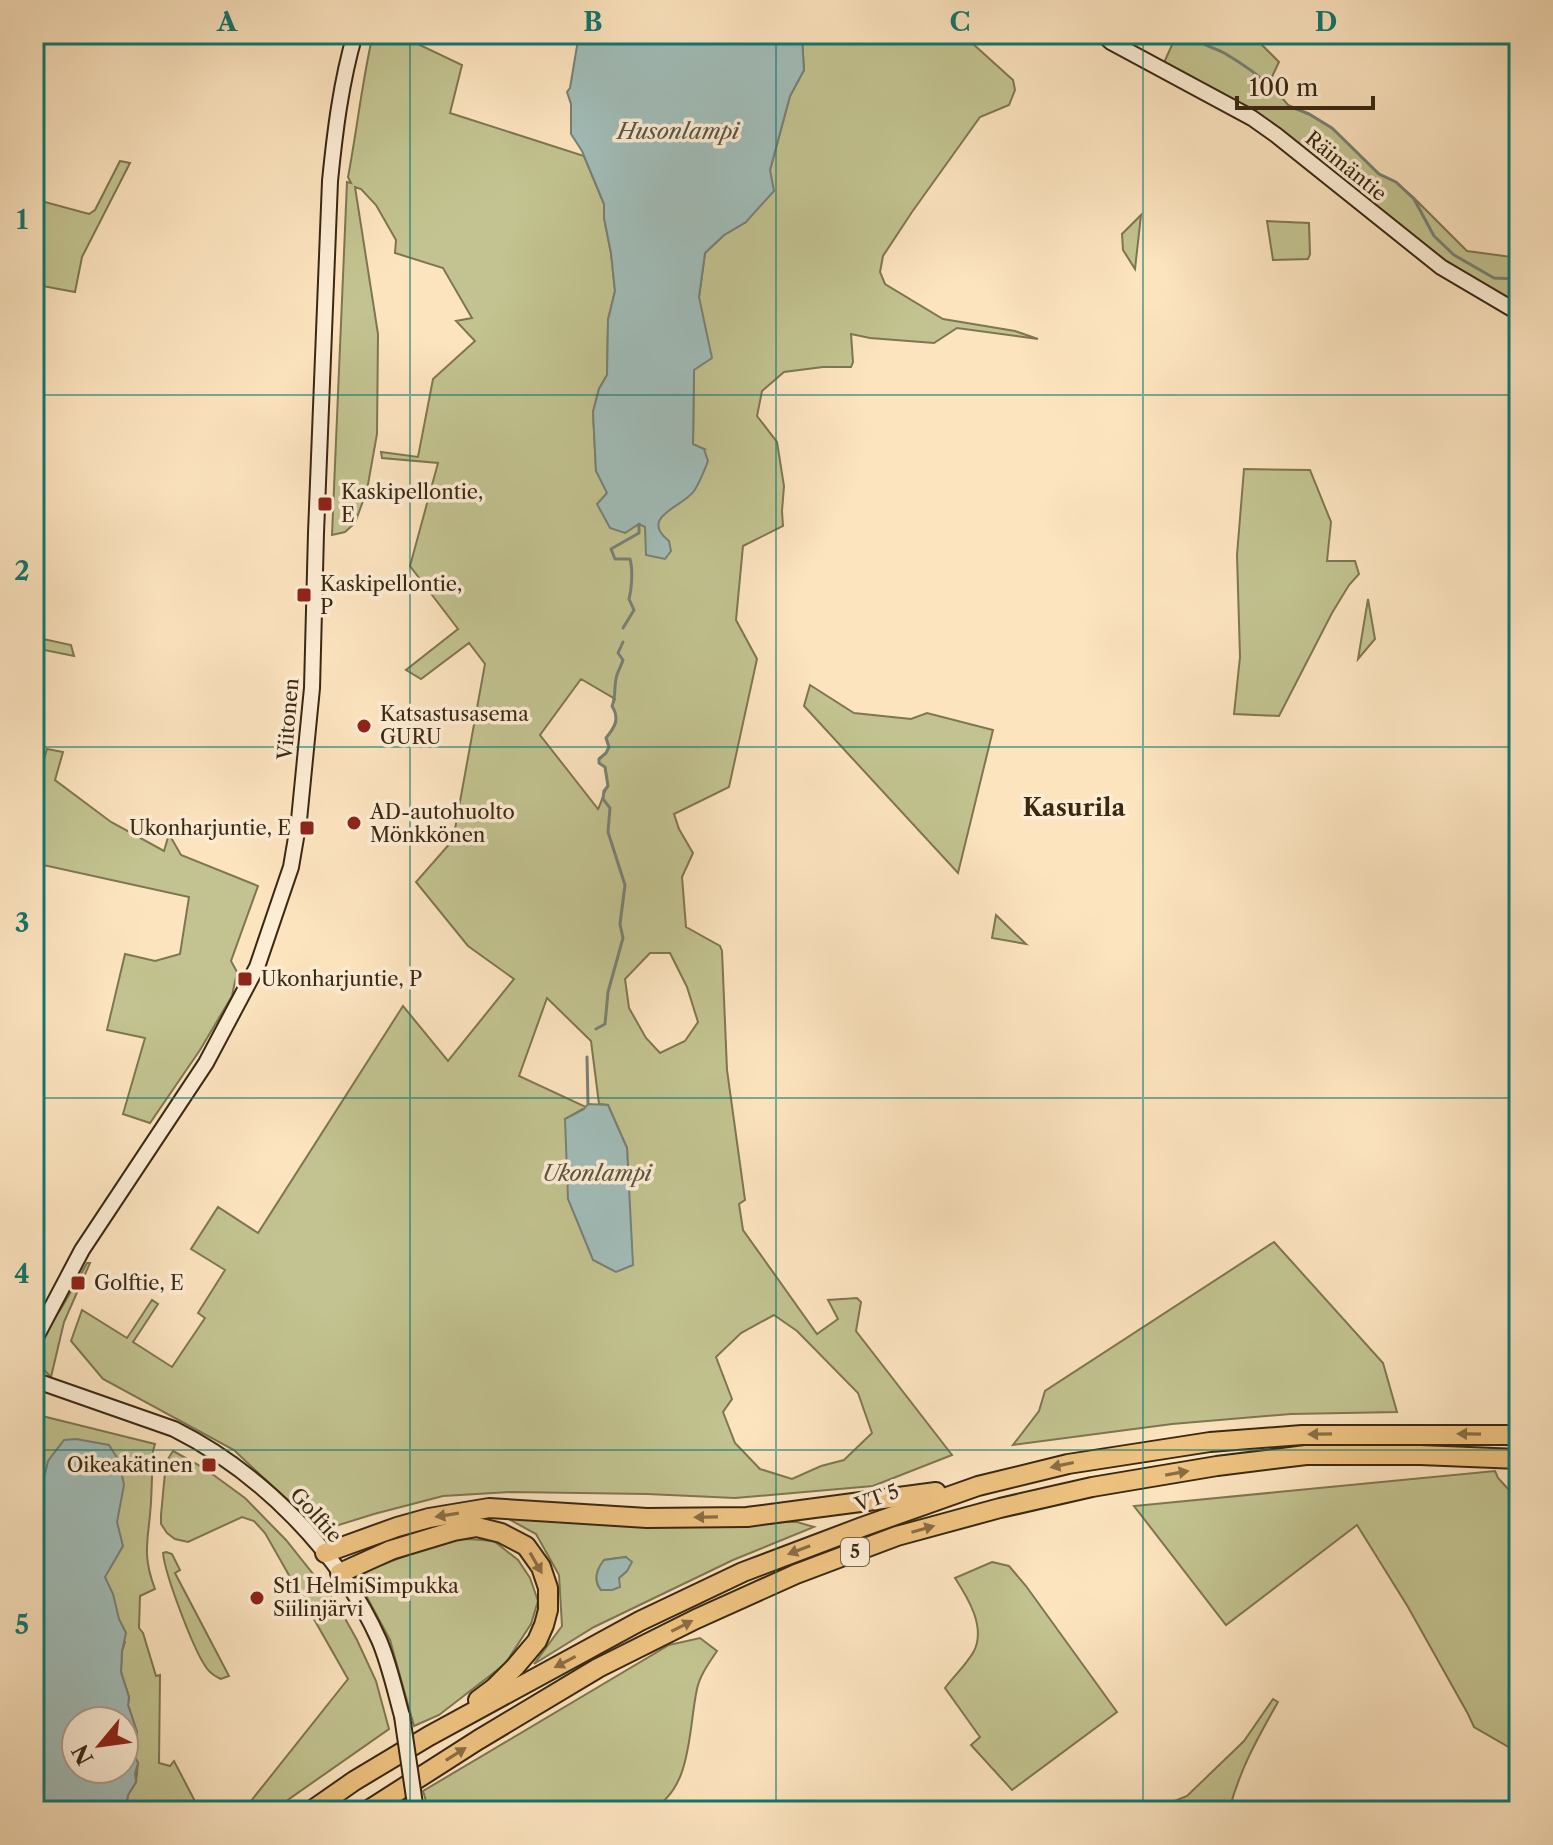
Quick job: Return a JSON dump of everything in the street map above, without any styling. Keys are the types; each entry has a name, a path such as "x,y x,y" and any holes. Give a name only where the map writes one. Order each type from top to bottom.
{"highway":[{"name":"VT 5","path":"311,1811 429,1736 640,1621 743,1572 978,1486 1068,1464 1210,1442 1302,1435 1519,1435"},
{"name":"5","path":"367,1811 598,1668 796,1574 897,1536 1092,1487 1217,1466 1306,1455 1519,1459"},
{"path":"325,1553 429,1518 489,1508 647,1518 747,1517 978,1486"},
{"path":"340,1573 391,1550 477,1527 501,1533 526,1546 541,1567 548,1588 548,1610 537,1641 494,1688 429,1736"}],"main road":[{"name":"Viitonen","path":"34,1341 82,1250 213,1050 257,967 291,867 299,820 312,688 330,181 344,72 355,34"},
{"name":"Räimäntie","path":"1102,34 1252,118 1441,267 1519,313"},
{"name":"Golftie","path":"34,1380 113,1406 192,1439 237,1467 275,1499 325,1553 358,1601 379,1641 402,1716 416,1811"}],"green space":[{"path":"373,34 397,34 462,65 450,113 584,156 604,204 615,291 608,320 607,375 599,389 593,412 596,471 704,449 693,445 694,370 705,253 724,235 746,222 770,170 790,96 804,70 804,34 962,34 1013,80 1015,90 1009,105 980,117 883,256 880,272 885,284 943,319 1015,331 1038,339 957,328 934,343 851,334 851,367 784,372 762,391 757,416 777,442 784,486 783,526 743,546 736,620 757,659 729,787 674,814 693,853 682,877 686,927 720,946 722,951 727,1070 745,1200 739,1204 743,1230 817,1334 838,1319 828,1300 857,1298 861,1302 856,1331 952,1455 873,1486 735,1498 512,1492 443,1496 329,1528 305,1517 234,1450 103,1379 71,1341 82,1310 127,1338 152,1300 158,1304 133,1342 172,1367 205,1318 198,1313 225,1270 191,1249 218,1207 258,1233 403,1006 448,1061 514,979 468,946 416,882 453,840 485,664 469,643 421,679 406,670 458,629 410,566 438,463 382,458 381,452 418,457 433,379 475,341 456,321 472,318 443,268 395,253 396,240 376,205 355,187 378,334 377,434 367,490 355,523 345,532 332,535 347,182 351,183 348,177","holes":["581,679 615,699 612,706 615,723 606,738 609,747 599,759 605,767 608,786 598,809 540,735","650,953 670,953 687,987 698,1022 685,1041 660,1053 646,1038 629,1008 625,979","547,998 591,1041 599,1104 608,1105 627,1148 629,1199 565,1119 586,1107 519,1076","774,1315 797,1331 858,1393 872,1433 844,1460 792,1479 760,1469 735,1443 723,1412 732,1399 716,1357 741,1333"]},
{"path":"1177,34 1251,34 1279,62 1269,83 1289,106 1332,128 1379,174 1396,182 1413,197 1467,251 1519,258 1519,313 1441,267 1276,135 1161,69"},
{"path":"120,161 130,163 82,257 75,292 43,286 34,300 34,199 89,214 95,210"},
{"path":"1141,215 1135,269 1123,250 1122,234"},
{"path":"1267,221 1309,223 1308,259 1273,260"},
{"path":"1244,469 1310,470 1331,522 1327,561 1355,561 1359,574 1332,613 1279,716 1234,714 1240,657 1237,555"},
{"path":"1368,599 1375,639 1358,659"},
{"path":"34,637 71,645 74,656 34,648"},
{"path":"810,685 854,713 911,719 927,713 993,730 958,873 804,706"},
{"path":"47,749 63,752 55,780 111,822 164,851 169,834 181,855 258,886 231,961 237,972 232,996 200,1050 150,1123 123,1114 145,1038 107,1030 125,954 155,961 180,954 189,897 34,863 34,765 41,769"},
{"path":"996,915 1026,944 992,938"},
{"path":"1274,1242 1383,1363 1397,1412 1291,1414 1172,1424 1013,1445 1039,1411 1045,1391"},
{"path":"87,1263 90,1263 64,1322 51,1377 37,1363 39,1346"},
{"path":"34,1414 155,1444 147,1546 148,1565 155,1589 140,1596 139,1628 156,1676 160,1675 159,1763 170,1766 174,1761 198,1807 204,1811 125,1811 128,1795 134,1785 140,1785 140,1705 128,1705 129,1697 121,1672 125,1642 43,1633 34,1652"},
{"path":"173,1451 204,1468 245,1498 286,1540 337,1604 376,1681 389,1729 272,1811 233,1811 251,1801 348,1679 265,1533 254,1521 242,1517 188,1542 167,1533 161,1524 161,1515 166,1462"},
{"path":"1495,1471 1519,1501 1519,1753 1474,1727 1408,1607 1357,1525 1226,1625 1134,1506"},
{"path":"505,1517 539,1521 797,1522 814,1527 733,1560 594,1627 534,1664 562,1626 559,1575 536,1534","holes":["626,1557 627,1571 619,1578 601,1590 597,1575 604,1560"]},
{"path":"447,1540 494,1541 518,1560 530,1578 538,1601 531,1624 505,1664 439,1715 414,1726 390,1640 355,1575"},
{"path":"163,1553 172,1554 180,1570 175,1573 229,1676 221,1679 212,1674 197,1651 169,1579"},
{"path":"992,1562 1009,1566 1026,1586 1117,1712 1012,1790 971,1745 980,1737 945,1688 974,1651 978,1632 974,1613 955,1578"},
{"path":"700,1638 717,1651 698,1684 681,1775 663,1802 648,1811 429,1811 423,1791 669,1645"},
{"path":"1273,1699 1278,1702 1256,1741 1229,1811 1155,1811 1187,1796 1244,1741"}],"water":[{"name":"Husonlampi","path":"579,34 804,34 804,70 790,96 770,170 774,191 746,222 724,235 705,253 699,297 712,358 694,370 693,444 704,449 708,461 694,491 660,519 658,525 669,541 671,551 665,559 646,555 645,527 639,524 625,533 610,528 597,504 607,493 596,471 593,412 599,389 607,375 608,320 615,291 604,204 582,151 571,134 571,104 567,92"},
{"name":"Ukonlampi","path":"588,1104 608,1105 627,1148 633,1265 616,1272 593,1260 568,1199 565,1119"},
{"path":"76,1439 109,1445 119,1461 124,1485 117,1522 123,1546 105,1577 126,1633 121,1672 129,1697 128,1705 60,1705 60,1785 134,1785 128,1795 125,1811 34,1811 34,1652 43,1633 38,1616 43,1483 48,1461 64,1440"},
{"path":"626,1557 632,1562 619,1578 620,1587 601,1590 597,1575 604,1560"}],"waterway":[{"path":"1192,34 1204,44 1247,67 1278,94"},
{"path":"1289,106 1332,128 1379,174 1396,182 1414,199 1434,236 1454,255 1494,278 1519,279"},
{"path":"623,628 634,610 629,599 631,563 630,559 615,559 611,549 639,533 639,524"},
{"path":"596,1029 605,1024 608,992 623,938 620,924 625,885 608,832 610,808 603,799 608,786 605,767 599,763 609,747 606,738 615,723 612,706 623,660 618,653 623,642"},
{"path":"587,1057 588,1104"}],"place":[{"name":"Kaskipellontie, E","path":"325,504"},
{"name":"Kaskipellontie, P","path":"304,595"},
{"name":"Katsastusasema GURU","path":"364,726"},
{"name":"AD-autohuolto Mönkkönen","path":"354,823"},
{"name":"Ukonharjuntie, E","path":"307,828"},
{"name":"Ukonharjuntie, P","path":"245,979"},
{"name":"Golftie, E","path":"78,1283"},
{"name":"Oikeakätinen","path":"209,1465"},
{"name":"St1 HelmiSimpukka Siilinjärvi","path":"257,1598"}],"district":[{"name":"Kasurila","path":"1074,807"}]}
